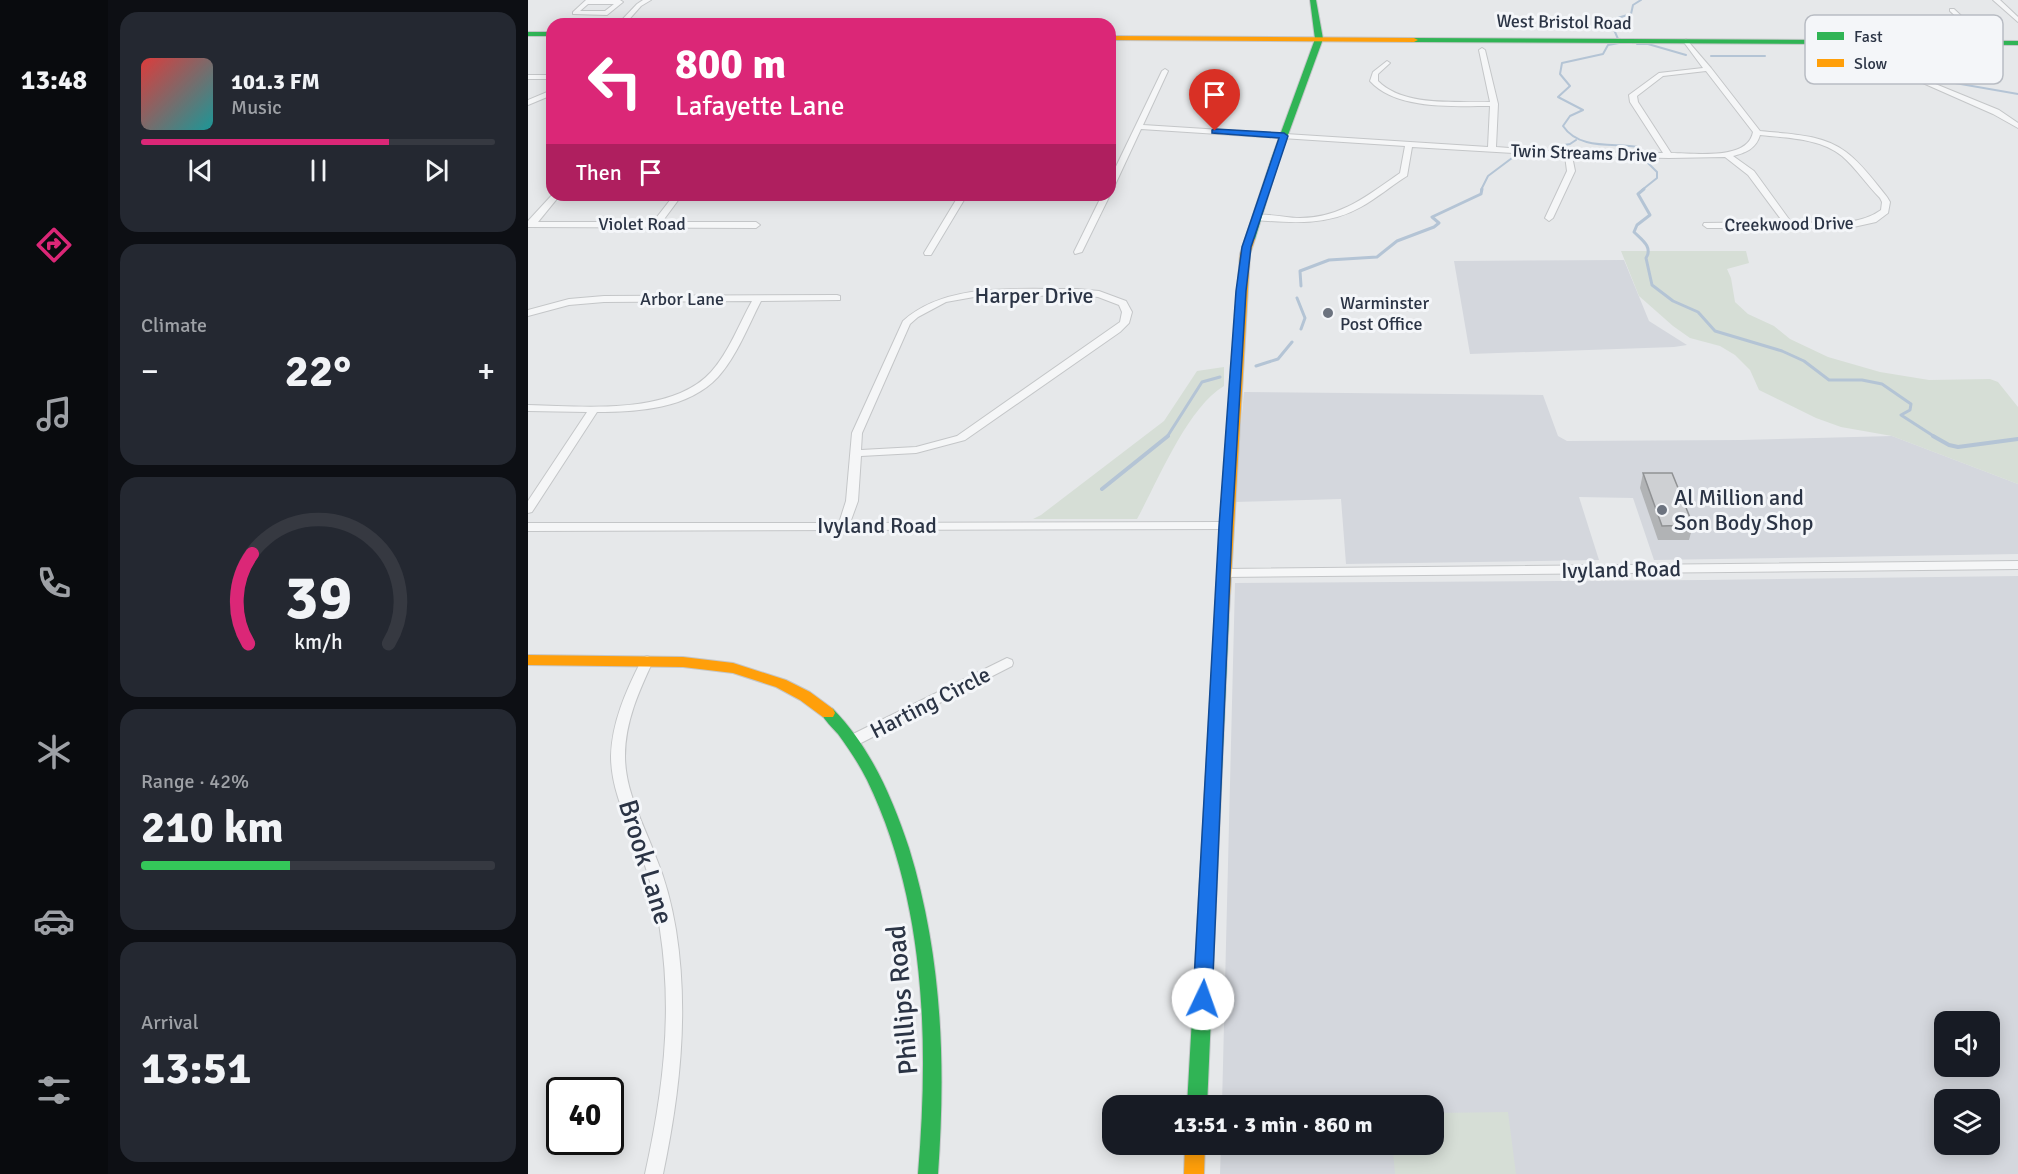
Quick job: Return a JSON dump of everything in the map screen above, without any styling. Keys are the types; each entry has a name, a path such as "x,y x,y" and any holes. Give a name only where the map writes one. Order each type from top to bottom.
{"street":[{"path":"1198,1095 1226,526 1242,282 1245,254 1256,217 1319,39 1313,0"},
{"path":"1996,0 2018,20"},
{"path":"620,2 607,13 575,13 586,2 647,1"},
{"path":"627,18 639,5 647,1"},
{"path":"634,18 647,1"},
{"path":"1952,10 1957,15"},
{"path":"528,34 546,34"},
{"name":"West Bristol Road","path":"1116,38 1805,42"},
{"path":"1686,41 1758,133"},
{"path":"1482,50 1494,104 1492,149"},
{"path":"1387,63 1375,73 1374,81 1381,89 1394,96 1418,100 1494,104"},
{"path":"1669,156 1634,102 1633,95 1661,74 1709,69"},
{"path":"1116,174 1165,71"},
{"path":"528,77 546,77"},
{"path":"1921,84 1944,94 1981,105"},
{"path":"1931,84 1981,105 2018,126"},
{"path":"528,103 546,95"},
{"name":"Twin Streams Drive","path":"1138,127 1568,154 1669,156 1727,155 1748,147 1755,141 1758,133"},
{"name":"Creekwood Drive","path":"1707,225 1867,222 1885,211 1886,202 1840,151 1810,139 1758,133"},
{"path":"1256,217 1308,220 1330,218 1348,211 1404,174 1408,144"},
{"path":"1549,218 1571,171 1568,154"},
{"path":"1727,155 1751,173 1789,225"},
{"path":"530,224 551,201"},
{"path":"655,225 673,201"},
{"path":"928,253 959,201"},
{"path":"1078,252 1103,201"},
{"name":"Violet Road","path":"530,224 756,225"},
{"name":"Harper Drive","path":"844,525 852,501 857,433 906,324 929,306 943,300 974,294 1077,292 1099,294 1123,303 1127,312 1125,323 1117,330 961,438 916,450 856,453"},
{"name":"Arbor Lane","path":"528,312 569,302 603,299 837,298"},
{"path":"528,408 595,408 657,404 698,388 714,375 758,299"},
{"path":"528,509 595,408"},
{"name":"Ivyland Road","path":"528,527 1226,526"},
{"name":"Ivyland Road","path":"1224,573 2018,565"},
{"name":"Phillips Road","path":"528,660 688,661 722,665 742,669 798,693 823,708 838,722 852,741 878,788 897,834 910,874 924,939 933,1013 934,1051 933,1128 928,1174"},
{"name":"Brook Lane","path":"647,661 627,705 619,743 618,761 627,806 656,879 672,956 675,1029 673,1063 661,1144 654,1174"},
{"name":"Harting Circle","path":"852,741 1007,663"},
{"path":"1194,1174 1195,1155"}],"shaded area":[{"path":"1621,251 1746,251 1749,263 1727,269 1735,302 1748,314 1774,326 1790,339 1828,357 1880,372 1929,380 1990,379 1998,382 2018,407 2018,484 1892,436 1841,427 1816,418 1759,390 1750,370 1735,355 1720,346 1690,338 1639,296"},
{"path":"1624,260 1649,321 1687,345 1470,354 1454,261"},
{"path":"1224,367 1224,386 1210,396 1174,446 1137,519 1033,519 1164,421 1197,371"},
{"path":"1244,392 1543,395 1558,436 1567,441 1892,436 2018,484 2018,554 1654,560 1633,498 1579,497 1599,560 1346,564 1341,499 1234,502"},
{"path":"2018,576 2018,1174 1220,1174 1221,1155 1444,1155 1444,1095 1222,1095 1235,583"},
{"path":"1508,1112 1516,1174 1395,1174 1393,1155 1444,1155 1444,1113"}],"building":[{"path":"1643,473 1672,473 1693,525 1662,526"}],"waterway":[{"path":"1618,39 1612,25 1614,19 1631,14 1633,5 1641,0"},
{"path":"1619,43 1608,45 1603,54 1562,63 1560,74 1570,86 1558,97 1583,110 1570,116 1563,126 1570,134 1587,142 1638,147 1639,151"},
{"path":"1637,44 1648,44 1686,55"},
{"path":"1711,56 1765,56"},
{"path":"1961,84 2018,94"},
{"path":"1553,147 1570,144 1576,140"},
{"path":"1481,190 1488,176 1516,155"},
{"path":"1642,190 1657,178 1657,172 1647,162"},
{"path":"1301,286 1300,271 1329,260 1377,257 1397,241 1434,227 1439,223 1432,217 1481,194 1482,189"},
{"path":"1644,189 1638,194 1650,215 1637,225 1634,232 1647,247 1646,258 1652,285 1673,301 1698,312 1715,331 1782,351 1804,361 1829,380 1862,380 1882,384 1911,404 1910,410 1901,415 1935,437"},
{"path":"1297,298 1305,318 1301,329"},
{"path":"1256,366 1278,359 1292,342"},
{"path":"1167,437 1202,382 1220,377"},
{"path":"1933,436 1958,447 2018,439"},
{"path":"1102,489 1167,437"}],"traffic: fast":[{"path":"1250,239 1276,157 1319,39 1313,0"},
{"path":"528,34 546,34"},
{"path":"1414,40 1805,42"},
{"path":"2003,43 2018,43"},
{"path":"1198,1095 1222,613"},
{"path":"828,713 840,725 860,753 876,783 895,831 918,915 925,958 933,1044 928,1174"}],"traffic: slow":[{"path":"1116,38 1414,40"},
{"path":"1222,613 1245,254 1250,239"},
{"path":"528,660 683,662 733,668 781,683 805,696 828,713"},
{"path":"1194,1174 1195,1155"}],"place":[{"name":"Warminster Post Office","path":"1328,313"},
{"name":"Al Million and Son Body Shop","path":"1662,510"}],"route":[{"path":"1203,999 1226,526 1241,291 1246,247 1284,136 1215,131"}]}
